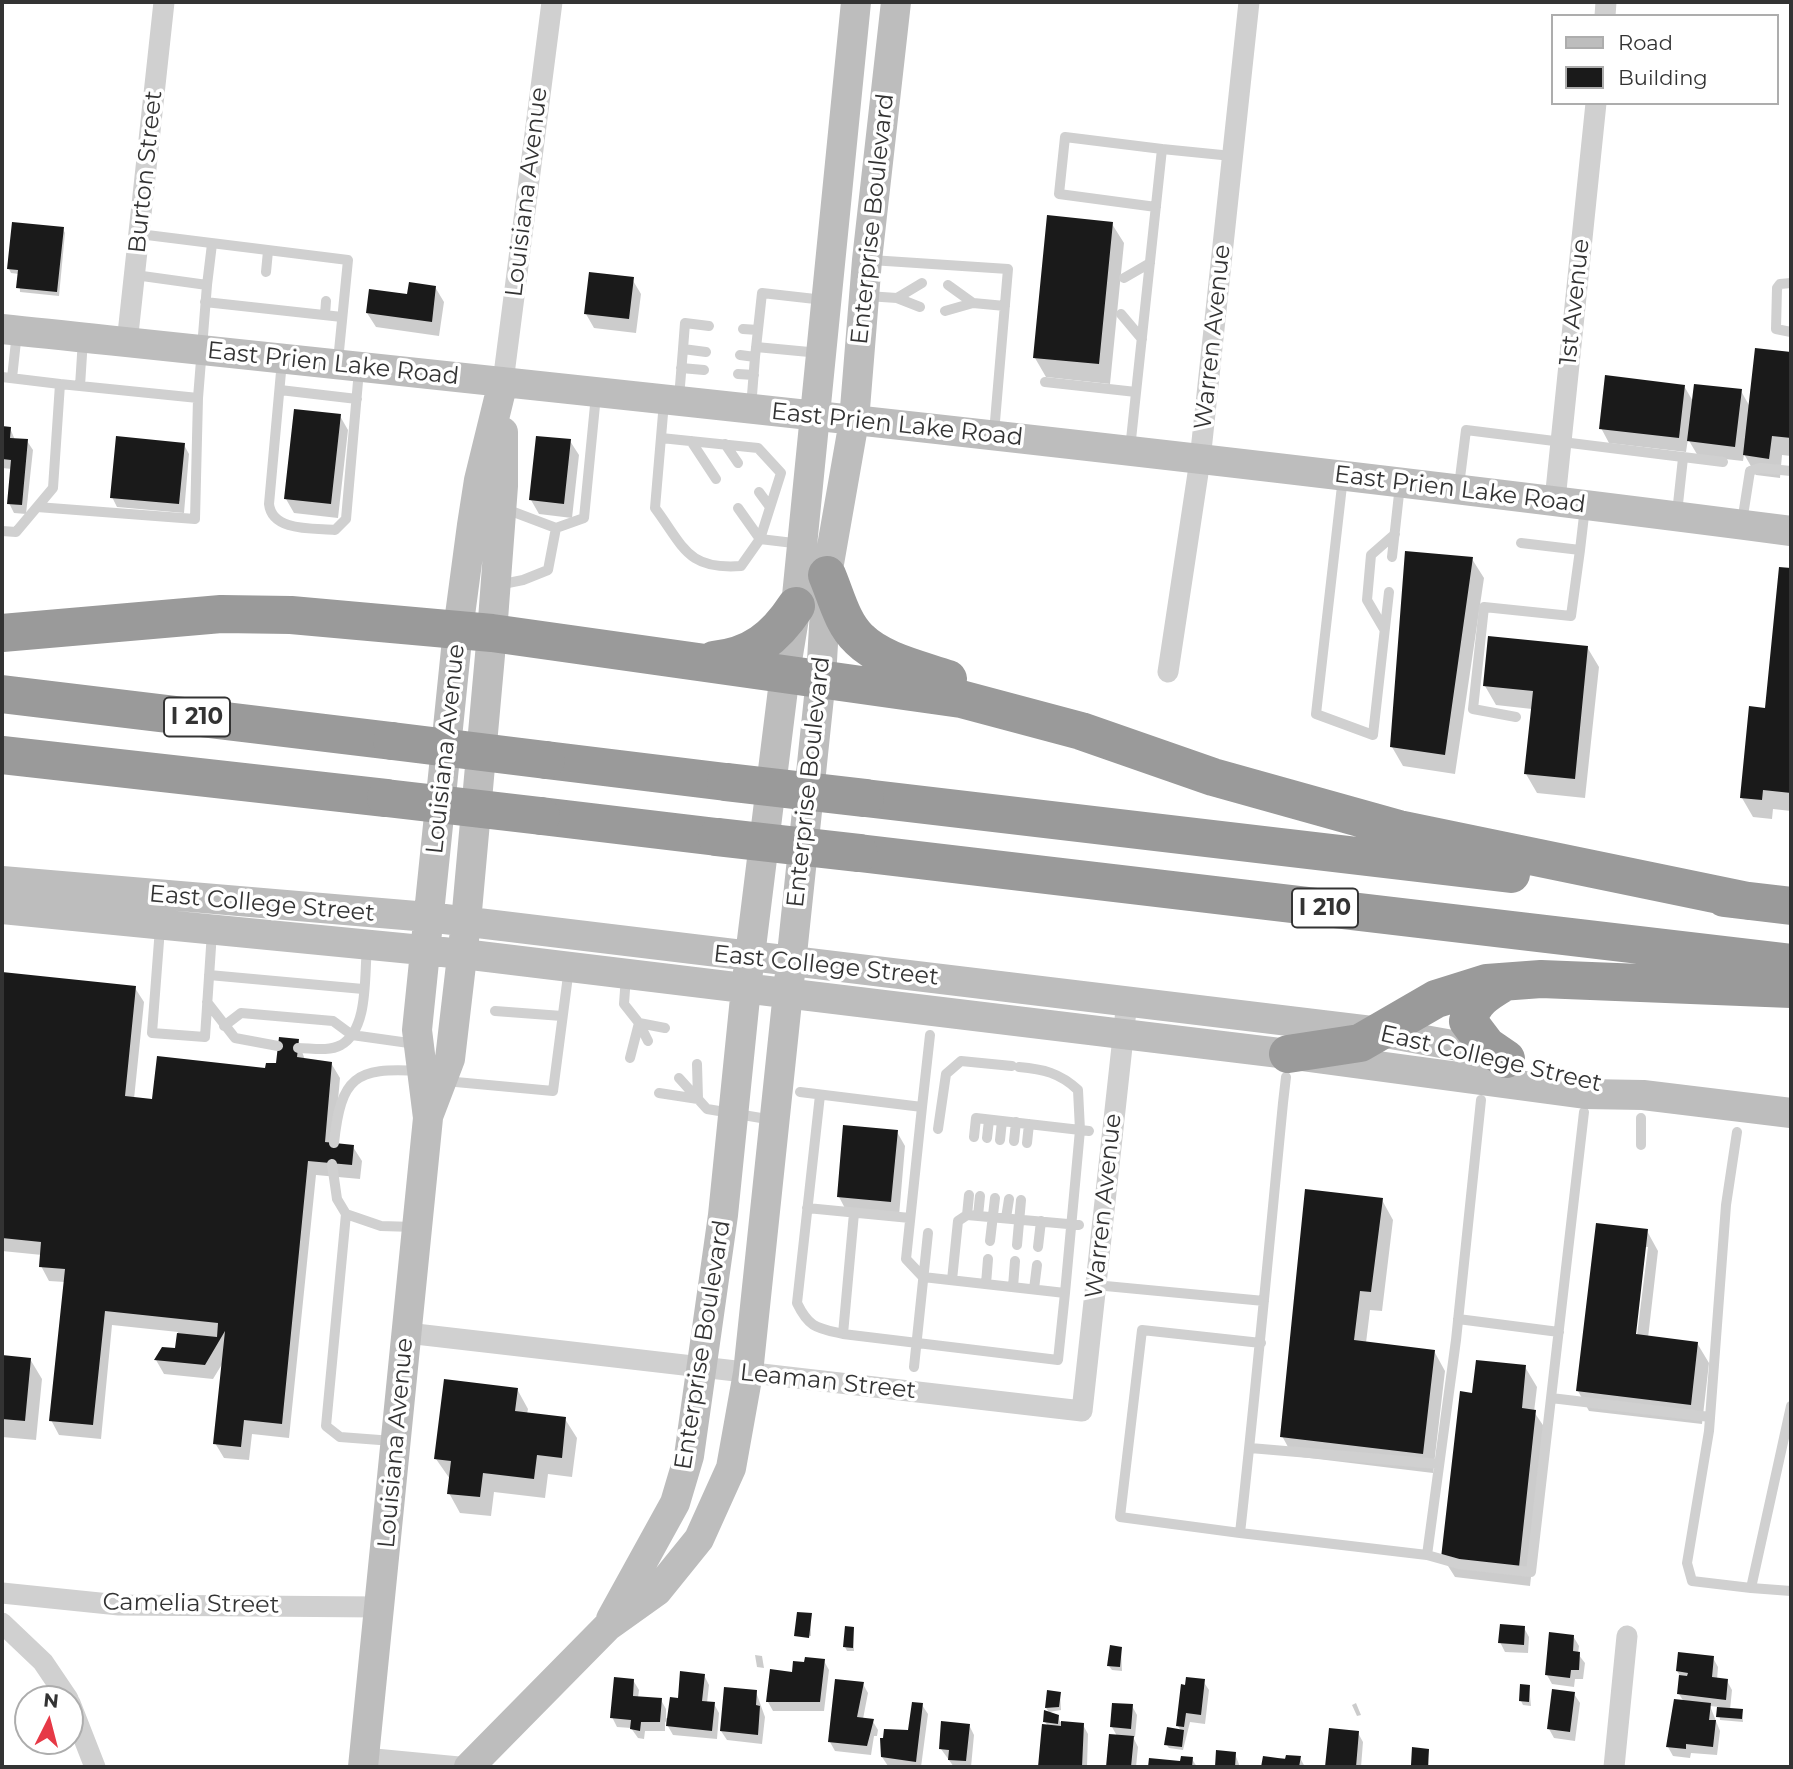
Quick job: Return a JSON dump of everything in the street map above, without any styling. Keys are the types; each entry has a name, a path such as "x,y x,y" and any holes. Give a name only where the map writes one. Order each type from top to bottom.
{"highway":[{"path":"827,575 847,622 858,638 874,651 1012,700 1081,731"},
{"path":"690,662 738,657 751,651 783,627 796,606"},
{"path":"2,634 221,614 291,615 475,631 961,699 1081,731 1213,777 1399,828 1748,901"},
{"name":"I 210","path":"2,694 726,782 1791,906"},
{"name":"I 210","path":"2,755 1791,963"},
{"path":"1287,1066 1360,1043 1436,999 1487,983 1541,979 1791,989"},
{"path":"1506,1059 1487,1046 1468,1021 1471,1008 1484,994 1509,980"}],"main road":[{"name":"Enterprise Boulevard","path":"608,1626 657,1591 699,1539 731,1468 748,1373 789,993 803,676 796,606 856,2"},
{"name":"Enterprise Boulevard","path":"608,1626 675,1503 689,1456 735,1114 750,957 803,676 827,575 854,421 867,260 896,2"},
{"path":"831,256 867,260"},
{"name":"East Prien Lake Road","path":"9,330 815,415 1555,500 1791,531"},
{"name":"Louisiana Avenue","path":"364,1763 428,1118 424,951 475,631 496,585 502,507 503,382"},
{"name":"Louisiana Avenue","path":"428,1065 450,1059 463,954 479,481 503,382"},
{"name":"East College Street","path":"2,881 428,917 1380,1032 1458,1046 1506,1059 1642,1106"},
{"name":"East College Street","path":"2,909 463,954 789,993 1122,1036 1287,1066 1585,1094 1642,1106 1791,1113"},
{"path":"469,1767 608,1626"}],"street":[{"name":"Burton Street","path":"127,343 164,2"},
{"name":"Louisiana Avenue","path":"503,382 552,2"},
{"name":"Warren Avenue","path":"1168,672 1200,460 1249,2"},
{"name":"1st Avenue","path":"1555,500 1595,105"},
{"name":"Warren Avenue","path":"1082,1411 1127,1001"},
{"name":"Leaman Street","path":"407,1333 1082,1411"},
{"name":"Camelia Street","path":"2,1593 119,1605 380,1608"},
{"path":"2,1623 43,1662 58,1685"},
{"path":"1614,1767 1627,1636"},
{"path":"84,1739 95,1767"},
{"path":"364,1763 458,1767"}],"lane":[{"path":"1156,207 1059,194 1065,137 1233,156"},
{"path":"1130,451 1162,149"},
{"path":"139,234 331,262 348,260 342,317 357,399 346,519 335,530 290,526 279,521 270,512 282,358"},
{"path":"37,507 195,519 198,398 212,244"},
{"path":"266,272 268,251"},
{"path":"867,260 1008,269 994,436"},
{"path":"1124,278 1150,263"},
{"path":"135,275 207,285"},
{"path":"897,298 922,283"},
{"path":"1791,283 1780,284 1777,288 1774,323 1776,329 1791,332"},
{"path":"948,285 974,303"},
{"path":"751,408 762,293 827,300"},
{"path":"261,308 262,294"},
{"path":"864,296 897,298 920,307"},
{"path":"325,315 326,301"},
{"path":"205,302 342,317"},
{"path":"945,311 974,303 1005,306"},
{"path":"1121,314 1142,339"},
{"path":"661,438 758,448 781,474 760,539 741,566 714,568 692,558 655,508 661,438 681,368 685,323 709,326"},
{"path":"743,329 758,330"},
{"path":"9,330 7,377 198,398"},
{"path":"80,386 84,338"},
{"path":"683,349 706,352"},
{"path":"740,355 756,352 821,354"},
{"path":"681,368 704,370"},
{"path":"738,373 754,375"},
{"path":"1045,382 1136,392"},
{"path":"2,531 16,532 53,488 60,384"},
{"path":"280,390 357,399"},
{"path":"502,507 556,528 584,517 596,392"},
{"path":"1459,489 1466,430 1723,462"},
{"path":"691,441 716,479"},
{"path":"725,444 738,463"},
{"path":"1676,516 1683,458"},
{"path":"1741,524 1750,471 1760,468 1791,471"},
{"path":"1343,476 1317,714 1373,735 1388,592"},
{"path":"1392,557 1401,482"},
{"path":"759,492 770,507"},
{"path":"1516,717 1473,709 1483,607 1571,615 1586,505"},
{"path":"738,508 760,539 802,544"},
{"path":"496,585 523,580 548,570 556,528"},
{"path":"1384,629 1367,600 1371,555 1395,534"},
{"path":"1521,543 1580,550"},
{"path":"160,925 152,1033 205,1037 213,930"},
{"path":"298,1048 327,1049 342,1045 352,1035 360,1021 368,946"},
{"path":"224,1026 242,1013 333,1021 352,1035 428,1065 553,1091 569,967"},
{"path":"626,974 624,1004 639,1023 648,1041"},
{"path":"209,975 363,989"},
{"path":"207,1002 235,1038 278,1046"},
{"path":"495,1011 562,1016"},
{"path":"639,1023 666,1028"},
{"path":"630,1058 639,1023"},
{"path":"930,1035 906,1259 923,1277 1065,1293"},
{"path":"820,1095 797,1303 805,1320 843,1334 1058,1360 1076,1225 1084,1130 1077,1090 1063,1077 1042,1069 961,1061 946,1074 939,1129"},
{"path":"697,1064 698,1099"},
{"path":"334,1143 337,1116 345,1093 359,1076 382,1068 428,1065"},
{"path":"1240,1532 1287,1066"},
{"path":"679,1078 707,1109 775,1120"},
{"path":"800,1092 922,1107"},
{"path":"659,1093 698,1099"},
{"path":"1427,1555 1458,1319 1481,1100"},
{"path":"1641,1145 1642,1106"},
{"path":"1261,1343 1143,1331 1120,1517 1427,1555 1459,1564 1531,1572 1584,1112"},
{"path":"974,1137 976,1118 1084,1130"},
{"path":"987,1138 989,1119"},
{"path":"1000,1140 1002,1121"},
{"path":"1014,1141 1016,1122"},
{"path":"1027,1143 1029,1124"},
{"path":"1737,1132 1726,1205 1710,1417 1687,1563 1692,1581 1791,1591"},
{"path":"332,1164 337,1199 346,1214 326,1426 340,1437 396,1441"},
{"path":"973,1215 974,1195"},
{"path":"990,1241 995,1198"},
{"path":"1006,1218 1009,1199"},
{"path":"1017,1245 1021,1200"},
{"path":"807,1208 910,1219"},
{"path":"843,1334 854,1213"},
{"path":"346,1214 381,1226 417,1228"},
{"path":"952,1280 958,1221 973,1215 1076,1225"},
{"path":"1038,1247 1041,1221"},
{"path":"914,1367 928,1233"},
{"path":"986,1284 988,1259"},
{"path":"1013,1287 1015,1261"},
{"path":"1034,1289 1037,1265"},
{"path":"1096,1285 1264,1301"},
{"path":"1458,1319 1559,1332"},
{"path":"1551,1398 1710,1417"},
{"path":"1751,1588 1791,1406"},
{"path":"1250,1448 1439,1464"}],"building":[{"path":"1047,215 1113,222 1099,364 1033,358"},
{"path":"12,222 64,227 57,292 16,288 18,270 7,269"},
{"path":"589,272 634,277 629,319 584,314"},
{"path":"409,282 436,286 432,322 366,313 369,289 407,294"},
{"path":"1755,348 1791,352 1791,438 1772,436 1769,459 1743,455"},
{"path":"1605,375 1685,385 1679,438 1599,429"},
{"path":"1694,384 1742,389 1735,447 1687,441"},
{"path":"294,409 341,414 331,504 284,499"},
{"path":"2,426 11,427 10,438 28,439 22,505 7,504 11,460 2,459"},
{"path":"116,436 185,443 179,504 110,498"},
{"path":"536,436 571,439 564,504 529,500"},
{"path":"1405,551 1473,557 1445,755 1390,747"},
{"path":"1779,567 1791,568 1791,793 1763,790 1762,800 1740,798 1749,706 1765,708"},
{"path":"1488,636 1588,646 1575,779 1524,774 1533,691 1483,686"},
{"path":"2,972 136,986 125,1096 152,1099 157,1056 265,1068 266,1063 276,1063 279,1037 299,1039 297,1057 332,1062 325,1142 354,1145 352,1165 308,1161 282,1424 244,1420 241,1447 213,1444 225,1331 205,1365 154,1360 162,1347 175,1348 177,1333 217,1337 218,1323 105,1311 93,1425 49,1421 65,1269 39,1267 41,1242 2,1238"},
{"path":"843,1125 898,1130 891,1202 837,1197"},
{"path":"1305,1189 1383,1198 1371,1292 1360,1291 1354,1340 1435,1350 1423,1454 1280,1437"},
{"path":"1596,1223 1648,1229 1636,1334 1698,1342 1691,1405 1576,1391"},
{"path":"2,1355 31,1358 25,1421 2,1419"},
{"path":"1476,1360 1526,1365 1522,1408 1536,1410 1519,1567 1441,1558 1460,1391 1472,1393"},
{"path":"444,1379 518,1388 515,1411 566,1417 562,1458 537,1455 534,1479 483,1473 480,1497 447,1494 451,1461 434,1459"},
{"path":"797,1612 812,1613 809,1638 794,1636"},
{"path":"1500,1624 1525,1626 1524,1645 1498,1643"},
{"path":"845,1626 854,1627 853,1648 843,1647"},
{"path":"1549,1632 1574,1635 1573,1651 1580,1652 1579,1670 1571,1670 1570,1678 1545,1675"},
{"path":"1110,1645 1122,1647 1120,1667 1107,1666"},
{"path":"1678,1652 1714,1656 1712,1677 1728,1679 1726,1700 1677,1694 1679,1675 1687,1676 1688,1673 1676,1671"},
{"path":"805,1657 825,1659 820,1702 766,1702 770,1669 792,1672 793,1661 804,1662"},
{"path":"680,1671 705,1674 702,1701 715,1702 712,1731 666,1726 670,1697 678,1698"},
{"path":"614,1677 634,1679 633,1696 662,1698 660,1722 641,1722 640,1731 630,1729 631,1720 610,1718"},
{"path":"1186,1677 1205,1679 1201,1715 1186,1713 1184,1727 1176,1726 1181,1684 1185,1685"},
{"path":"835,1679 864,1682 857,1717 874,1719 867,1746 828,1742"},
{"path":"1520,1684 1530,1685 1529,1702 1519,1701"},
{"path":"724,1687 757,1690 756,1705 760,1706 758,1735 720,1731"},
{"path":"1552,1689 1575,1692 1570,1732 1547,1729"},
{"path":"1047,1690 1061,1692 1059,1707 1045,1708"},
{"path":"1674,1699 1711,1703 1709,1720 1716,1720 1713,1747 1686,1744 1686,1749 1666,1747"},
{"path":"912,1702 923,1703 916,1762 881,1757 880,1738 883,1738 884,1729 908,1730"},
{"path":"1112,1703 1133,1704 1131,1729 1110,1727"},
{"path":"1717,1707 1743,1709 1742,1719 1716,1717"},
{"path":"1044,1710 1059,1715 1058,1724 1043,1722"},
{"path":"941,1721 970,1724 966,1761 948,1760 949,1750 939,1749"},
{"path":"1061,1721 1084,1723 1082,1767 1038,1767 1042,1724 1061,1726"},
{"path":"1167,1727 1184,1730 1182,1747 1164,1745"},
{"path":"1329,1728 1359,1731 1356,1767 1325,1767"},
{"path":"1109,1734 1134,1736 1131,1767 1106,1767"},
{"path":"1412,1747 1429,1749 1428,1766 1411,1765"},
{"path":"1216,1750 1236,1752 1235,1767 1215,1767"},
{"path":"1286,1755 1301,1756 1299,1767 1261,1767 1263,1756 1285,1759"},
{"path":"1181,1756 1193,1757 1192,1767 1148,1767 1149,1758 1180,1761"}]}
